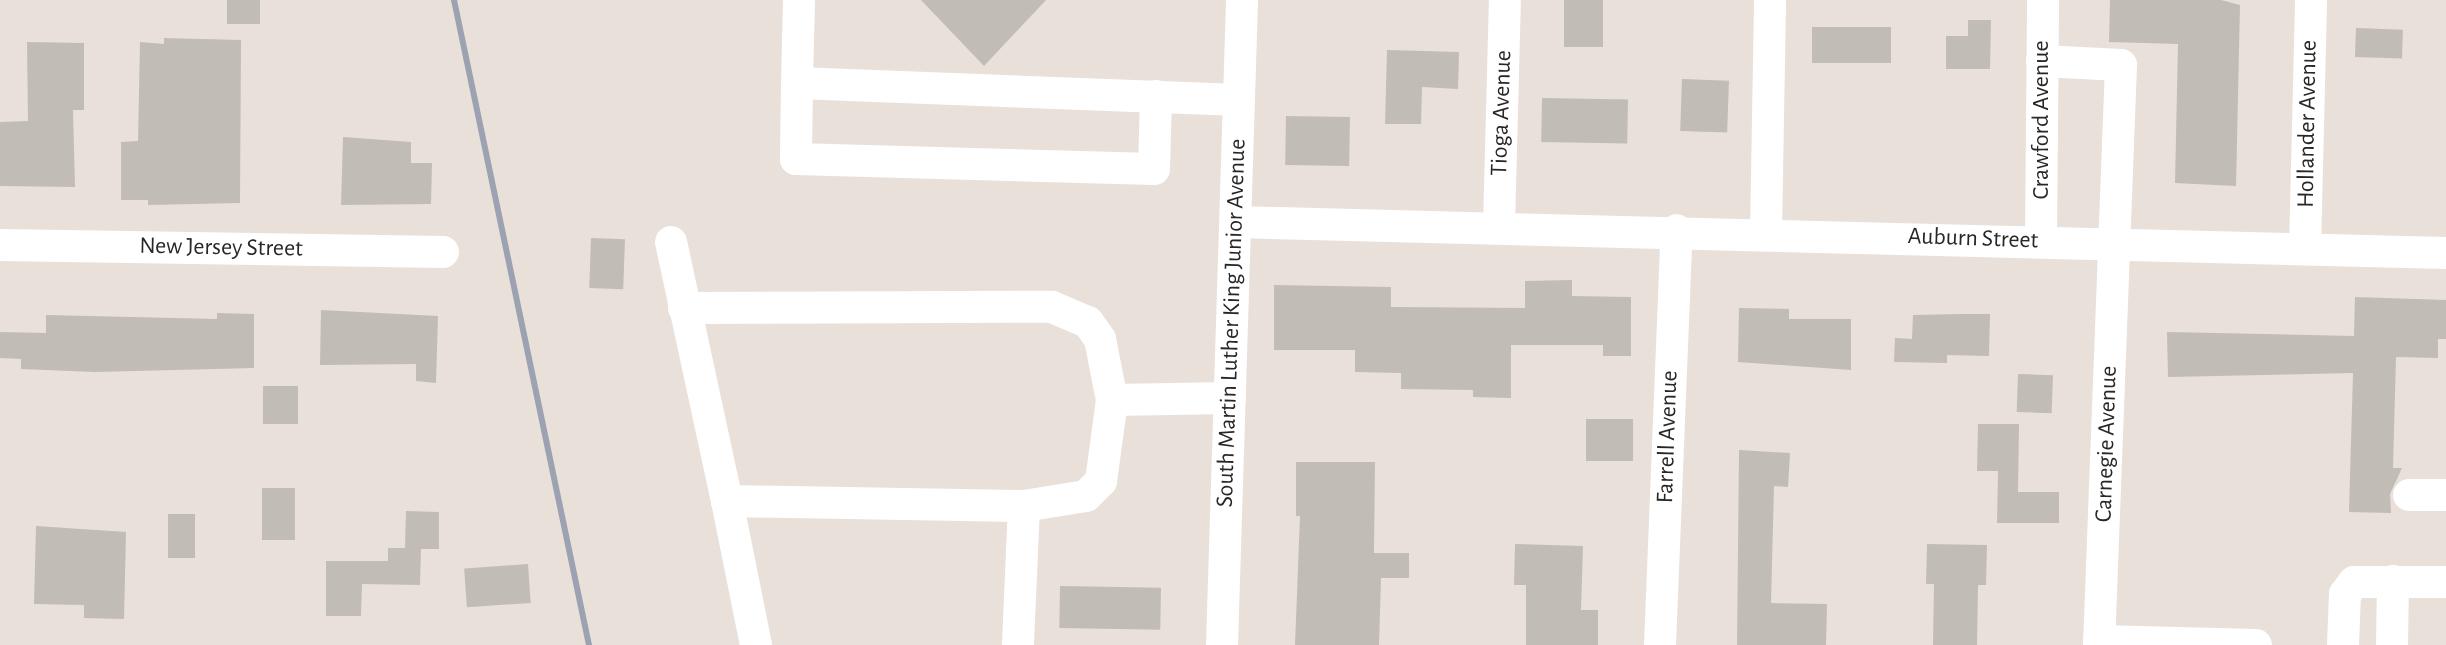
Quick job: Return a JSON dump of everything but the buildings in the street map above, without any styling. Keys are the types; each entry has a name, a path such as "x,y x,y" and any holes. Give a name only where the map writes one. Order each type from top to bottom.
{"street":[{"path":"799,0 796,159 1154,169 1156,96"},
{"name":"South Martin Luther King Junior Avenue","path":"1222,645 1242,0"},
{"name":"Tioga Avenue","path":"1499,226 1505,0"},
{"path":"1766,233 1770,0"},
{"name":"Crawford Avenue","path":"2041,241 2043,0"},
{"name":"Hollander Avenue","path":"2305,249 2311,0"},
{"name":"Carnegie Avenue","path":"2042,61 2121,65 2099,643"},
{"path":"797,83 1239,100"},
{"name":"Auburn Street","path":"1236,222 1677,230 2446,253"},
{"name":"Farrell Avenue","path":"1660,645 1677,230"},
{"path":"671,242 756,645"},
{"name":"New Jersey Street","path":"0,245 443,252"},
{"path":"684,308 1052,307 1088,322 1100,339 1112,400 1101,481 1086,496 1024,506 727,501"},
{"path":"1112,400 1230,398"},
{"path":"2409,495 2446,495"},
{"path":"1018,645 1024,506"},
{"path":"2343,645 2347,587 2360,580 2446,582"},
{"path":"2392,645 2393,581"},
{"path":"2099,643 2256,645"}],"railway":[{"path":"454,0 589,645"}]}
